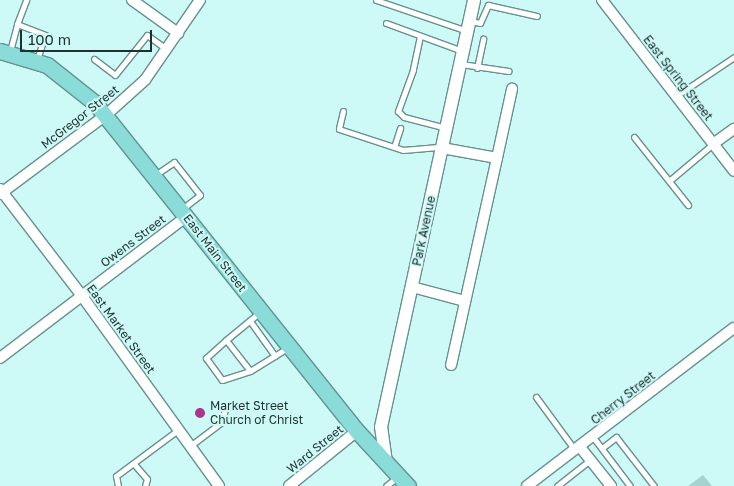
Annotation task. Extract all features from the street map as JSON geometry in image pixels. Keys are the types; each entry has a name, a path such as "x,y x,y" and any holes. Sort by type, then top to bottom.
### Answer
{"main road":[{"name":"East Main Street","path":"5,51 37,61 79,87 106,115 184,213 255,316 290,347 357,431 403,481"}],"street":[{"path":"132,0 178,33"},
{"name":"McGregor Street","path":"1,191 106,115 145,80 200,0"},
{"name":"Park Avenue","path":"386,462 381,427 474,0"},
{"name":"East Spring Street","path":"602,0 734,171"},
{"path":"451,365 512,88"},
{"path":"713,144 734,129"},
{"path":"442,148 497,158"},
{"name":"East Market Street","path":"1,191 82,296 219,486"},
{"name":"Owens Street","path":"0,358 82,296 184,213"},
{"path":"412,287 465,301"},
{"name":"Cherry Street","path":"532,484 734,328"},
{"name":"Ward Street","path":"289,486 357,431"},
{"path":"578,449 590,460 610,486"}],"lane":[{"path":"5,51 26,0"},
{"path":"376,0 468,26 480,23 488,5 537,16"},
{"path":"386,23 463,51"},
{"path":"17,24 45,35 37,61"},
{"path":"94,59 115,75 147,35 166,49"},
{"path":"420,36 413,70 398,111 404,117 446,128"},
{"path":"477,68 483,39"},
{"path":"676,96 734,57"},
{"path":"460,64 477,68 508,71"},
{"path":"343,111 339,129 394,147 411,150 442,148"},
{"path":"394,147 400,128"},
{"path":"634,136 688,205"},
{"path":"669,180 713,144"},
{"path":"154,176 174,162 200,195 184,213"},
{"path":"275,356 255,316 206,358 222,380 250,371 275,356 290,347"},
{"path":"226,340 250,371"},
{"path":"536,397 578,449"},
{"path":"190,446 223,420 225,407"},
{"path":"118,486 116,476 178,430"},
{"path":"593,437 630,486"},
{"path":"602,448 616,437 654,486"},
{"path":"557,486 590,460"},
{"path":"134,464 147,479 145,486"},
{"path":"386,486 403,481"}],"building":[{"path":"703,475 712,486 688,486"}],"place":[{"name":"Market Street Church of Christ","path":"200,413"}]}
